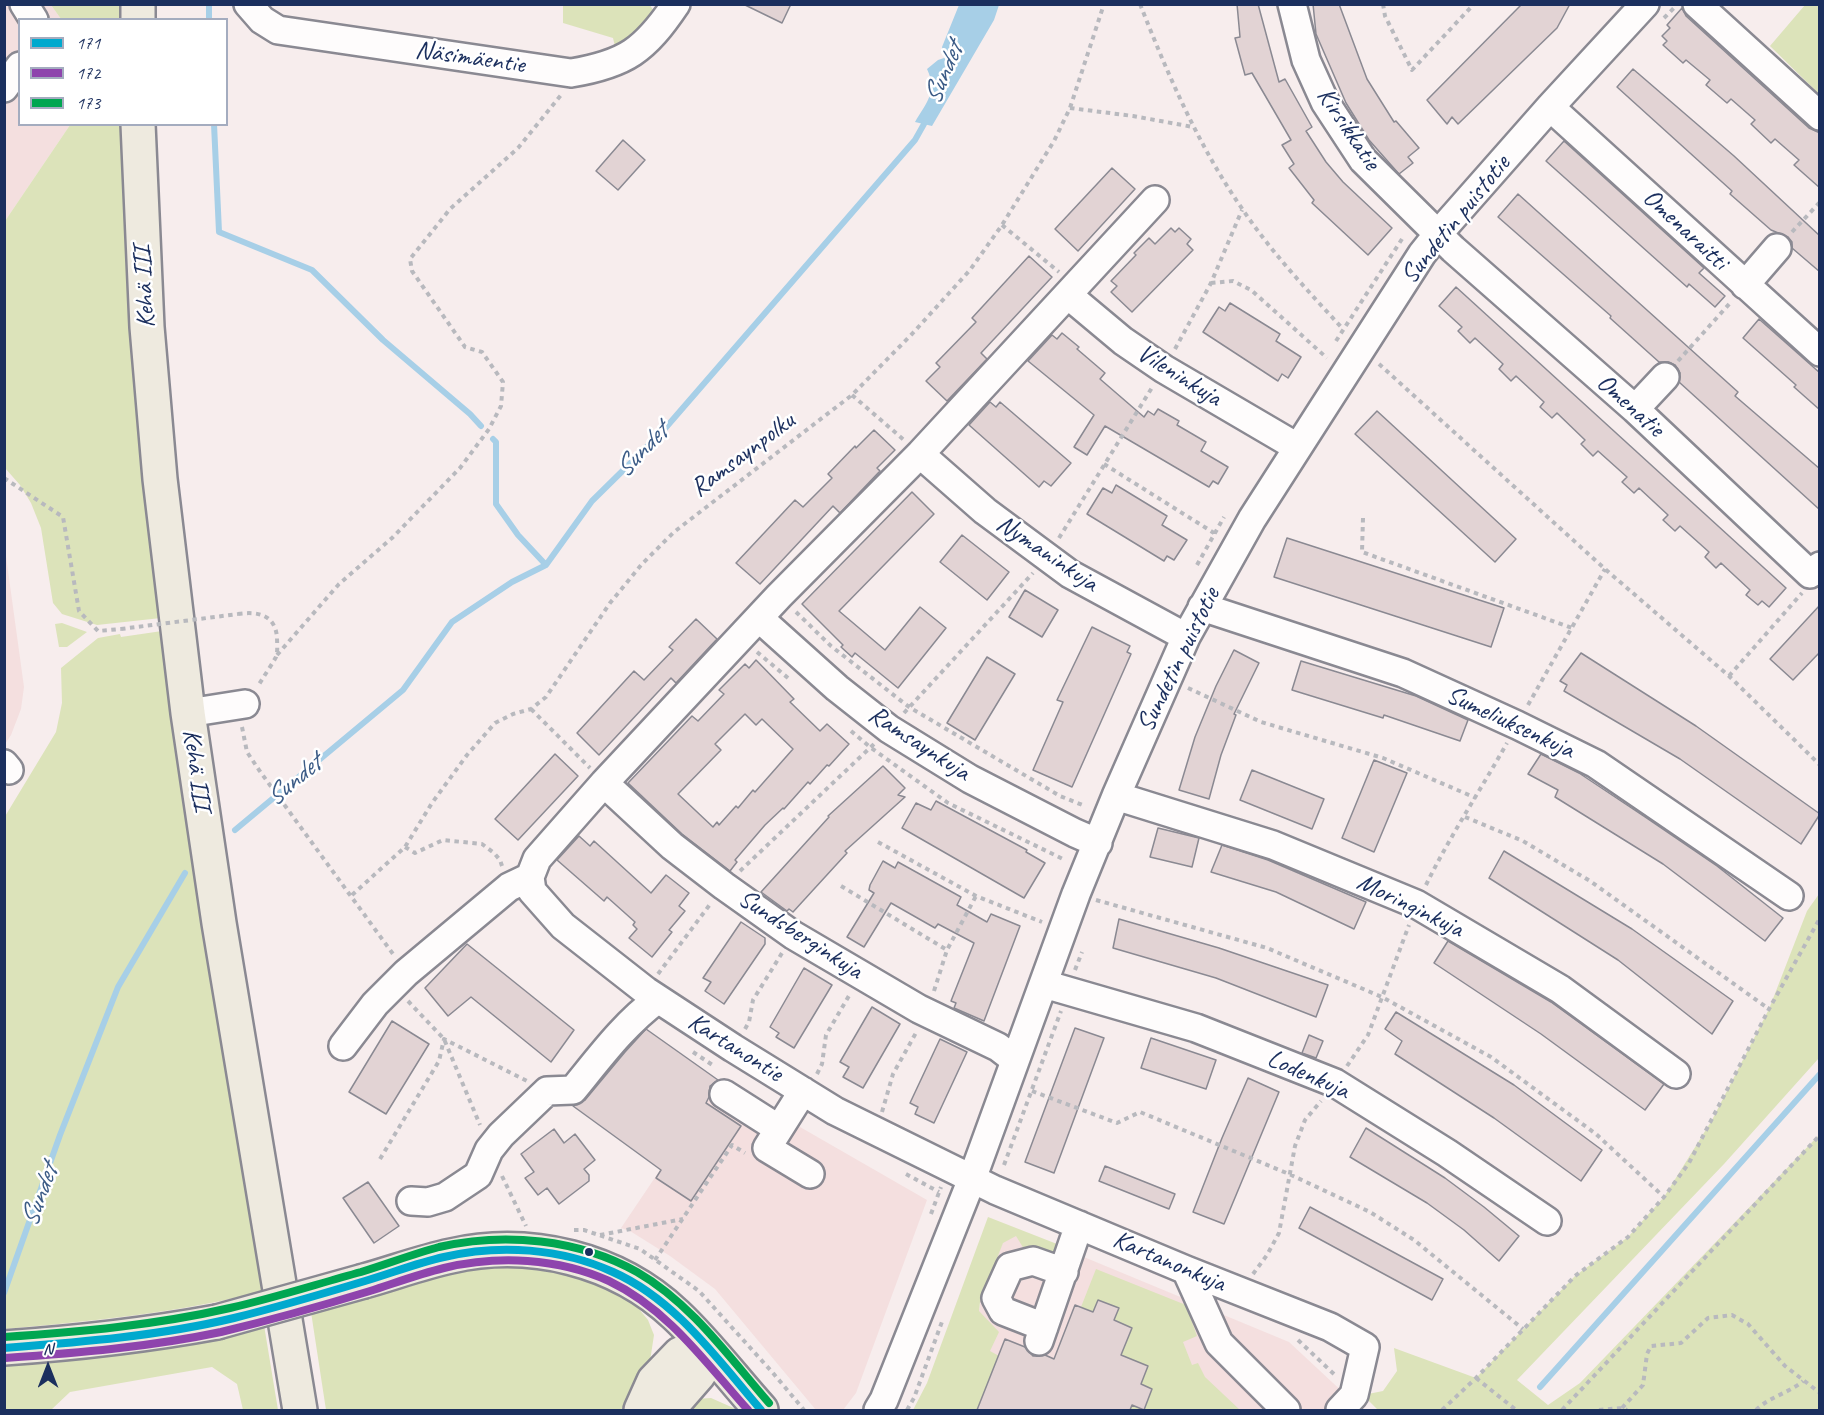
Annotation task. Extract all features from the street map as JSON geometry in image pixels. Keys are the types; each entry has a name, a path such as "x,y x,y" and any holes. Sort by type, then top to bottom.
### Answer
{"main road":[{"name":"Kehä III","path":"138,126 147,327 160,479 188,713 219,923 300,1410"},
{"path":"4,1348 67,1344 144,1335 217,1322 452,1255 524,1250 585,1260 634,1282 676,1314 761,1410"},
{"path":"641,1410 654,1381 680,1354 704,1346"},
{"path":"664,1410 671,1406 699,1374 704,1346"}],"street":[{"path":"24,4 33,18"},
{"name":"Näsimäentie","path":"248,4 262,20 278,30 572,73 599,68 619,61 644,44 676,4"},
{"name":"Kirsikkatie","path":"1292,4 1306,60 1325,102 1363,160 1438,234"},
{"path":"1697,4 1820,116"},
{"name":"Sundetin puistotie","path":"878,1410 983,1185 1015,1060 1056,987 1090,902 1098,843 1116,796 1186,637 1202,608 1252,519 1297,447 1361,346 1438,234 1550,107 1653,13"},
{"path":"4,88 18,69"},
{"name":"Omenaraitti","path":"1550,107 1820,352"},
{"path":"343,1046 375,1004 406,973 509,887 530,878 537,859 604,783 779,596 920,454 1155,200"},
{"name":"Omenatie","path":"1438,234 1815,570"},
{"path":"1745,285 1777,248"},
{"name":"Vileninkuja","path":"1072,291 1123,341 1164,369 1297,447"},
{"path":"1635,409 1665,377"},
{"name":"Nymaninkuja","path":"920,454 985,511 1070,574 1186,637"},
{"name":"Sumeliuksenkuja","path":"1202,608 1403,673 1517,725 1596,764 1789,896"},
{"name":"Ramsaynkuja","path":"759,618 837,688 890,729 970,779 1098,843"},
{"path":"188,713 245,704"},
{"name":"Sundsberginkuja","path":"604,783 672,846 793,935 919,1009 998,1047 1015,1060"},
{"name":"Moringinkuja","path":"1116,796 1274,845 1416,904 1560,989 1676,1074"},
{"name":"Kartanontie","path":"530,878 532,891 563,926 652,995 836,1111 983,1185"},
{"name":"Lodenkuja","path":"1056,987 1196,1028 1335,1083 1447,1153 1547,1221"},
{"path":"411,1201 428,1202 445,1197 478,1175 489,1150 501,1135 547,1091 573,1090 652,995"},
{"path":"805,1092 767,1148 810,1174"},
{"path":"724,1094 779,1130"},
{"name":"Kartanonkuja","path":"983,1185 1330,1327 1365,1347 1354,1395 1340,1410"},
{"path":"1064,1272 1033,1261 1011,1267 996,1298 1003,1311 1042,1334 1064,1272 1079,1225"},
{"path":"1186,1270 1219,1343 1286,1410"}],"path":[{"name":"Ramsaynpolku","path":"352,895 405,847 439,793 467,755 495,723 513,714 531,709 546,698 610,603 642,564 674,532 852,395 970,270 1002,225 1054,141 1070,108 1104,4"},
{"path":"1140,4 1194,127 1242,209 1287,267 1343,329"},
{"path":"1383,4 1384,16 1412,70 1474,4"},
{"path":"1653,13 1677,4"},
{"path":"406,973 247,752 241,718 245,704 277,655 339,584 392,538 460,468 489,429 501,406 504,382 482,352 465,347 412,271 410,259 450,209 518,148 563,91 572,73"},
{"path":"1070,108 1194,127"},
{"path":"1777,248 1820,202"},
{"path":"652,995 724,886 890,729 1048,557 1164,369 1211,282 1242,209"},
{"path":"1002,225 1072,291"},
{"path":"1211,282 1233,280 1251,290 1327,358"},
{"path":"1665,377 1745,285"},
{"path":"1373,374 1386,355"},
{"path":"1380,365 1605,569 1729,676 1818,762"},
{"path":"852,395 920,454"},
{"path":"1104,464 1214,533"},
{"path":"5,478 63,517 79,611 98,631 255,612 270,619 276,633 277,655"},
{"path":"1363,518 1362,552 1572,628"},
{"path":"1239,1291 1267,1255 1279,1233 1295,1146 1305,1120 1335,1083 1368,1035 1416,904 1441,855 1476,798 1605,569"},
{"path":"1729,676 1802,593 1815,570"},
{"path":"779,596 831,646 909,707 1060,796 1085,806"},
{"path":"1183,698 1193,678"},
{"path":"1188,688 1261,722 1383,758 1476,798"},
{"path":"531,709 604,783"},
{"path":"1465,817 1523,841 1590,881 1768,1009"},
{"path":"405,847 415,852 443,840 482,844 500,860 503,868"},
{"path":"879,842 976,896 1042,922"},
{"path":"841,886 947,950"},
{"path":"1090,902 1103,891"},
{"path":"1090,902 1267,948 1382,997 1491,1057 1596,1134 1664,1197"},
{"path":"1442,1410 1575,1276 1628,1237 1664,1197 1689,1163 1768,1009 1820,918"},
{"path":"733,1048 749,1022 753,1000 793,935"},
{"path":"983,1185 1032,1091 1056,987 1084,946"},
{"path":"805,1092 822,1064 826,1035 861,975"},
{"path":"430,1025 444,1039 547,1091"},
{"path":"444,1039 475,1109 489,1150 528,1229"},
{"path":"380,1159 439,1061 444,1039"},
{"path":"1032,1091 1117,1123 1140,1112 1289,1174 1370,1212 1414,1240 1523,1329"},
{"path":"1562,1410 1820,1135"},
{"path":"655,1260 732,1145 750,1156"},
{"path":"599,1235 683,1219"},
{"path":"907,1410 914,1398 947,1309"},
{"path":"1599,1410 1624,1409 1643,1385 1647,1354 1651,1346 1681,1343 1708,1318 1732,1315 1748,1324 1785,1366 1820,1393"},
{"path":"1476,1378 1516,1410"},
{"path":"1756,1410 1762,1404 1795,1387 1803,1380"}],"shaded area":[{"path":"5,5 51,5 60,18 18,18 18,126 69,126 5,221"},
{"path":"5,549 24,687 21,709 5,744"},
{"path":"720,1081 927,1200 856,1393 843,1410 816,1410 715,1289 670,1256 630,1231 621,1228"},
{"path":"1009,1226 1289,1342 1362,1410 940,1410"}],"green space":[{"path":"51,5 120,5 120,18 60,18"},
{"path":"563,5 650,5 656,15 616,51 613,38 563,23"},
{"path":"1805,5 1819,5 1819,94 1770,46"},
{"path":"69,126 121,126 132,354 161,618 97,625 62,614 53,603 41,528 31,503 20,485 5,468 5,221"},
{"path":"62,623 87,632 67,647 59,647 55,624"},
{"path":"162,631 264,1291 168,1311 5,1329 4,818 56,732 62,703 61,668 98,638"},
{"path":"1819,894 1819,1058 1724,1164 1517,1380 1548,1405 1580,1383 1819,1135 1819,1410 1378,1410 1363,1395 1383,1391 1397,1371 1394,1348 1476,1378 1575,1276 1628,1237 1664,1197 1712,1120 1769,1009 1807,911"},
{"path":"988,1217 1057,1244 1055,1253 1024,1249 1016,1236 1003,1243 980,1302 979,1311 999,1332 990,1351 999,1356 979,1410 913,1410 927,1383"},
{"path":"543,1264 626,1293 648,1320 654,1335 650,1361 621,1410 326,1410 311,1312 455,1268"},
{"path":"1096,1269 1186,1305 1197,1336 1183,1342 1192,1365 1198,1363 1205,1377 1240,1410 1130,1410 1132,1405 1144,1409 1152,1389 1141,1384 1121,1355 1132,1328 1114,1320 1118,1308 1099,1300 1093,1312 1081,1307"},
{"path":"263,1319 278,1410 243,1410 237,1384 212,1367 70,1392 51,1410 5,1410 4,1357"},
{"path":"711,1398 738,1410 679,1410 696,1399"}],"water":[{"path":"959,5 999,5 994,20 932,126 915,122 927,103 931,91 927,69 944,58 942,47"}],"building":[{"path":"743,4 791,4 782,23"},
{"path":"1237,4 1258,4 1279,82 1285,79 1312,127 1306,131 1326,162 1343,182 1392,228 1368,255 1312,203 1314,200 1289,168 1294,164 1282,145 1291,140 1252,73 1245,75 1235,38 1240,37"},
{"path":"1313,4 1339,4 1367,79 1394,122 1396,121 1419,148 1408,157 1413,163 1399,174 1369,140 1346,103 1316,34"},
{"path":"1522,4 1570,4 1557,28 1458,124 1452,117 1447,124 1427,100"},
{"path":"1682,8 1686,16 1809,128 1820,133 1820,188 1794,165 1799,160 1775,139 1771,143 1751,124 1755,120 1731,99 1727,103 1706,85 1710,80 1686,60 1683,63 1663,45 1667,41 1662,36 1670,28 1667,25"},
{"path":"1633,69 1734,156 1820,236 1820,272 1792,248 1792,242 1788,237 1771,230 1730,194 1732,191 1617,87"},
{"path":"623,140 645,160 618,190 596,171"},
{"path":"1564,141 1704,268 1699,273 1725,296 1715,307 1689,284 1687,287 1546,161"},
{"path":"1112,168 1135,189 1078,251 1055,229"},
{"path":"1518,194 1738,392 1735,396 1820,469 1820,510 1679,382 1680,373 1675,365 1659,362 1610,318 1611,316 1498,217"},
{"path":"1171,228 1175,232 1179,228 1191,239 1187,244 1193,250 1132,312 1111,292 1117,286 1111,281 1149,238 1155,244"},
{"path":"1029,256 1052,277 981,353 987,359 947,401 926,381 940,367 936,363 976,322 972,318"},
{"path":"1456,287 1786,588 1769,607 1762,601 1758,605 1746,595 1750,590 1721,563 1716,568 1705,557 1709,552 1680,526 1675,531 1663,520 1668,515 1639,488 1634,493 1622,482 1627,477 1598,451 1593,456 1581,444 1585,440 1557,413 1552,418 1540,407 1544,402 1516,376 1511,381 1499,369 1503,364 1475,338 1470,343 1458,331 1462,327 1439,306"},
{"path":"1230,303 1280,334 1276,341 1301,357 1288,378 1282,374 1278,381 1203,332 1219,307 1225,311"},
{"path":"1759,319 1820,373 1820,410 1794,387 1796,385 1743,338"},
{"path":"1062,333 1105,373 1100,379 1144,417 1148,411 1154,415 1158,409 1179,421 1177,425 1206,442 1201,451 1228,467 1218,484 1213,481 1209,487 1105,426 1087,455 1074,447 1094,415 1028,361 1052,335 1057,339"},
{"path":"990,402 996,407 1000,402 1071,463 1051,486 1044,481 1039,487 969,425"},
{"path":"1377,411 1516,539 1495,562 1355,434"},
{"path":"874,430 895,450 877,468 880,471 840,513 833,506 760,584 736,563 795,500 803,507 832,478 828,474"},
{"path":"1116,485 1167,516 1162,525 1187,540 1174,560 1167,556 1164,561 1087,514 1103,488 1112,493"},
{"path":"912,492 934,514 839,611 885,650 920,607 946,628 898,688 855,653 852,657 802,604"},
{"path":"962,535 1009,572 987,600 940,562"},
{"path":"1287,538 1504,608 1491,647 1274,577"},
{"path":"1025,590 1058,610 1042,637 1009,617"},
{"path":"1820,605 1820,652 1793,680 1770,659"},
{"path":"696,619 717,639 676,683 671,678 599,755 577,733 634,671 644,680 673,650 669,647"},
{"path":"1092,627 1130,646 1127,652 1131,654 1072,787 1033,770 1063,702 1057,700"},
{"path":"1234,650 1259,663 1234,714 1236,715 1221,755 1209,799 1179,790 1195,737"},
{"path":"1581,653 1696,726 1820,814 1801,844 1680,759 1564,691 1567,685 1560,681"},
{"path":"987,657 1015,674 975,740 947,723"},
{"path":"756,660 794,699 790,702 820,731 827,724 849,744 829,766 827,765 810,784 808,782 784,809 765,825 735,860 737,862 730,871 682,834 628,783 692,716 698,721 724,694 719,690 745,664 749,668","holes":["745,714 756,725 762,719 793,749 755,792 753,790 738,808 736,806 719,825 717,822 713,827 678,794 721,750 715,744"]},
{"path":"1301,661 1416,696 1468,720 1460,741 1384,715 1383,718 1292,690"},
{"path":"555,754 578,776 518,840 495,819"},
{"path":"1541,754 1579,773 1645,817 1717,866 1783,918 1765,941 1663,864 1555,797 1558,790 1528,774"},
{"path":"1374,760 1407,773 1374,852 1342,838"},
{"path":"883,766 905,788 898,795 905,797 845,851 847,853 793,912 789,909 787,911 761,892 828,816"},
{"path":"1252,770 1324,799 1312,829 1240,800"},
{"path":"936,801 1027,850 1026,852 1045,863 1024,898 902,828 916,803 931,810"},
{"path":"1158,828 1199,838 1192,867 1150,857"},
{"path":"579,836 590,846 594,841 651,893 666,875 689,893 679,906 685,911 669,930 672,932 652,957 629,938 637,929 633,925 635,922 607,897 604,901 557,860"},
{"path":"1222,845 1268,860 1366,902 1354,929 1276,892 1211,872"},
{"path":"1504,851 1632,929 1733,1001 1712,1034 1618,960 1489,878"},
{"path":"883,861 895,868 898,862 961,897 957,905 987,922 991,914 1020,926 984,1021 954,1008 956,1003 951,1001 974,943 938,924 935,928 891,903 864,947 847,937 874,893 869,890 870,885"},
{"path":"1119,919 1219,948 1328,985 1316,1017 1216,978 1113,948"},
{"path":"741,922 765,938 765,944 724,1004 705,991 711,982 703,978"},
{"path":"1448,941 1551,1002 1664,1084 1645,1110 1541,1034 1434,963"},
{"path":"467,944 574,1030 551,1062 471,997 448,1016 425,988"},
{"path":"804,968 832,985 794,1048 776,1037 779,1033 770,1027"},
{"path":"872,1007 900,1024 863,1088 843,1077 849,1067 840,1062"},
{"path":"1396,1012 1514,1085 1602,1150 1581,1181 1494,1118 1395,1054 1402,1041 1385,1029"},
{"path":"392,1021 429,1044 386,1114 349,1092"},
{"path":"1075,1028 1104,1038 1054,1173 1025,1162"},
{"path":"646,1029 718,1080 710,1086 706,1103 741,1126 691,1201 656,1178 661,1170 573,1106 585,1100"},
{"path":"1309,1035 1323,1041 1316,1058 1302,1053"},
{"path":"1151,1038 1216,1060 1206,1089 1141,1068"},
{"path":"940,1039 967,1052 934,1123 915,1114 918,1107 910,1103"},
{"path":"1248,1078 1279,1092 1224,1224 1193,1212"},
{"path":"1366,1128 1445,1178 1519,1236 1499,1261 1464,1230 1427,1203 1350,1157"},
{"path":"554,1129 564,1143 575,1134 595,1160 584,1169 589,1175 589,1181 559,1204 547,1188 538,1195 525,1178 534,1172 521,1154"},
{"path":"1105,1166 1175,1194 1169,1209 1099,1181"},
{"path":"368,1182 399,1226 374,1243 343,1198"},
{"path":"1310,1207 1443,1279 1432,1300 1299,1228"},
{"path":"1098,1300 1119,1308 1114,1320 1132,1328 1121,1355 1148,1366 1141,1384 1152,1389 1144,1410 1132,1405 1130,1410 977,1410 1005,1339 1025,1347 1033,1356 1045,1355 1054,1359 1075,1305 1093,1312"}],"waterway":[{"path":"209,4 209,18"},
{"name":"Sundet","path":"235,830 403,690 452,622 512,582 546,565 592,501 662,432 915,140 924,124"},
{"path":"214,126 219,232 312,270 383,340 481,426"},
{"path":"493,439 496,442 496,504 518,535 546,565"},
{"name":"Sundet","path":"4,1293 60,1135 118,987 185,873"},
{"path":"1540,1387 1820,1074"}],"transit line":[{"name":"173","path":"4,1337 118,1327 202,1314 263,1300 439,1247 464,1242 489,1240 541,1242 590,1252 637,1272 657,1285 692,1315 769,1403"},
{"name":"171","path":"4,1348 120,1338 206,1324 283,1305 444,1257 486,1250 530,1251 551,1253 593,1264 636,1284 657,1298 694,1332 761,1410"},
{"name":"172","path":"5,1358 113,1349 221,1332 352,1297 444,1268 485,1261 528,1261 549,1263 589,1273 609,1281 650,1306 685,1338 748,1410"}]}
